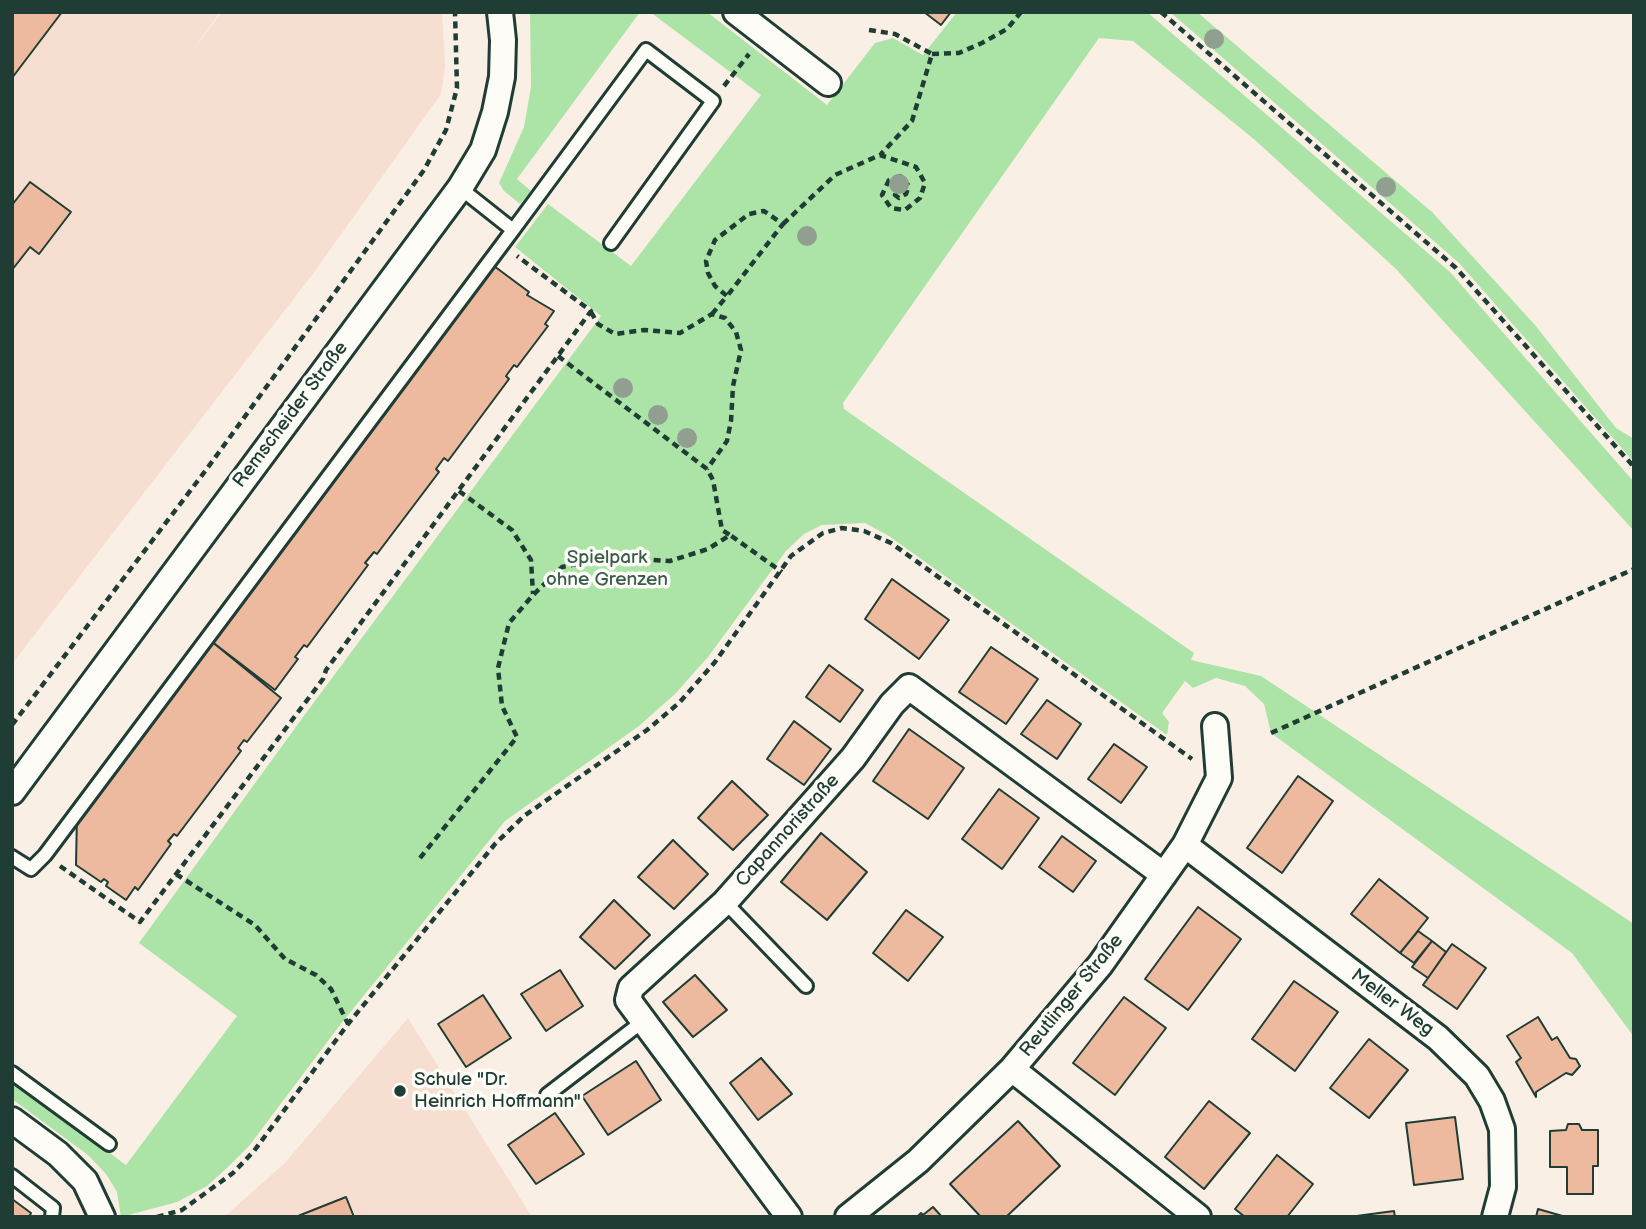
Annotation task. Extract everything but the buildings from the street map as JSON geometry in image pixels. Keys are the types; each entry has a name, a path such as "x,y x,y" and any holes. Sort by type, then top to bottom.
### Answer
{"street":[{"name":"Remscheider Straße","path":"12,792 460,188 482,150 495,113 502,77 503,40 499,12"},
{"path":"736,12 828,83"},
{"name":"Capannoristraße","path":"789,1217 642,1023 628,1000 631,988 725,902 853,758 892,704 909,687 1164,875"},
{"path":"1215,726 1219,778"},
{"name":"Reutlinger Straße","path":"848,1217 918,1161 1012,1069 1100,965 1185,845 1219,778"},
{"name":"Meller Weg","path":"1185,845 1438,1038 1477,1076 1492,1101 1502,1129 1503,1187 1495,1217"},
{"path":"1012,1069 1198,1217"},
{"path":"12,1120 58,1154 85,1181 102,1217"}],"lane":[{"path":"12,857 31,869 45,855 646,50 713,101 611,243"},
{"path":"460,188 513,230"},
{"path":"725,902 806,986"},
{"path":"547,1095 642,1023"},
{"path":"12,1073 109,1144"},
{"path":"12,1176 53,1208 52,1217"}],"path":[{"path":"12,724 206,470 424,170 446,130 457,88 455,12"},
{"path":"869,30 895,34 932,54 959,53 1007,29 1021,12"},
{"path":"1161,12 1456,268 1634,467"},
{"path":"713,101 764,34"},
{"path":"502,245 591,311 598,324 615,334 644,330 680,333 712,314 783,224 835,174 880,155 912,121 932,54"},
{"path":"880,155 916,166 925,183 920,198 905,210 891,208 882,195 889,180 900,176 909,186 906,194 899,198 895,195 896,189"},
{"path":"727,296 715,286 708,273 706,261 715,240 749,214 764,211 783,224"},
{"path":"45,855 140,922 591,311"},
{"path":"707,469 727,441 741,350 736,332 725,318 712,314"},
{"path":"558,356 707,469 713,480 722,530 782,572"},
{"path":"459,491 512,530 531,559 533,595"},
{"path":"157,1217 182,1210 233,1173 254,1151 348,1024 495,844 524,816 647,730 680,702 715,662 791,556 807,541 823,533 842,528 864,531 891,543 1219,778"},
{"path":"420,858 517,737 502,706 498,668 509,623 533,595 562,567 609,557 670,561 709,549 730,535"},
{"path":"1271,733 1634,569"},
{"path":"176,874 255,925 285,960 316,975 331,989 348,1024"}],"shaded area":[{"path":"12,12 220,12 190,54 222,12 442,12 445,67 441,94 312,275 12,664"},
{"name":"Schule \"Dr. Heinrich Hoffmann\"","path":"408,1018 532,1217 224,1217 285,1163"}],"green space":[{"path":"530,12 640,12 517,179 531,191 520,204 504,191 499,183 524,127 531,87"},
{"name":"Spielpark ohne Grenzen","path":"650,12 707,12 827,105 875,43 893,38 923,55 957,12 1147,12 1450,272 1634,482 1634,531 1396,269 1255,140 1133,41 1099,38 843,403 844,409 1194,653 1191,660 1261,676 1634,924 1634,1037 1572,953 1271,733 1264,704 1245,686 1216,678 1193,688 1185,681 1162,713 1169,722 1167,735 889,536 865,523 822,525 804,534 786,551 708,657 675,694 639,726 505,821 340,1025 249,1146 227,1168 207,1186 177,1202 121,1217 117,1192 106,1174 88,1155 12,1099 12,1081 126,1165 237,1016 139,943 601,316 515,247 548,204 631,266 761,95"},
{"path":"1170,12 1197,12 1432,212 1535,325 1616,428 1634,439 1634,462 1459,263"}],"place":[{"name":"Schule \"Dr. Heinrich Hoffmann\"","path":"400,1091"}]}
